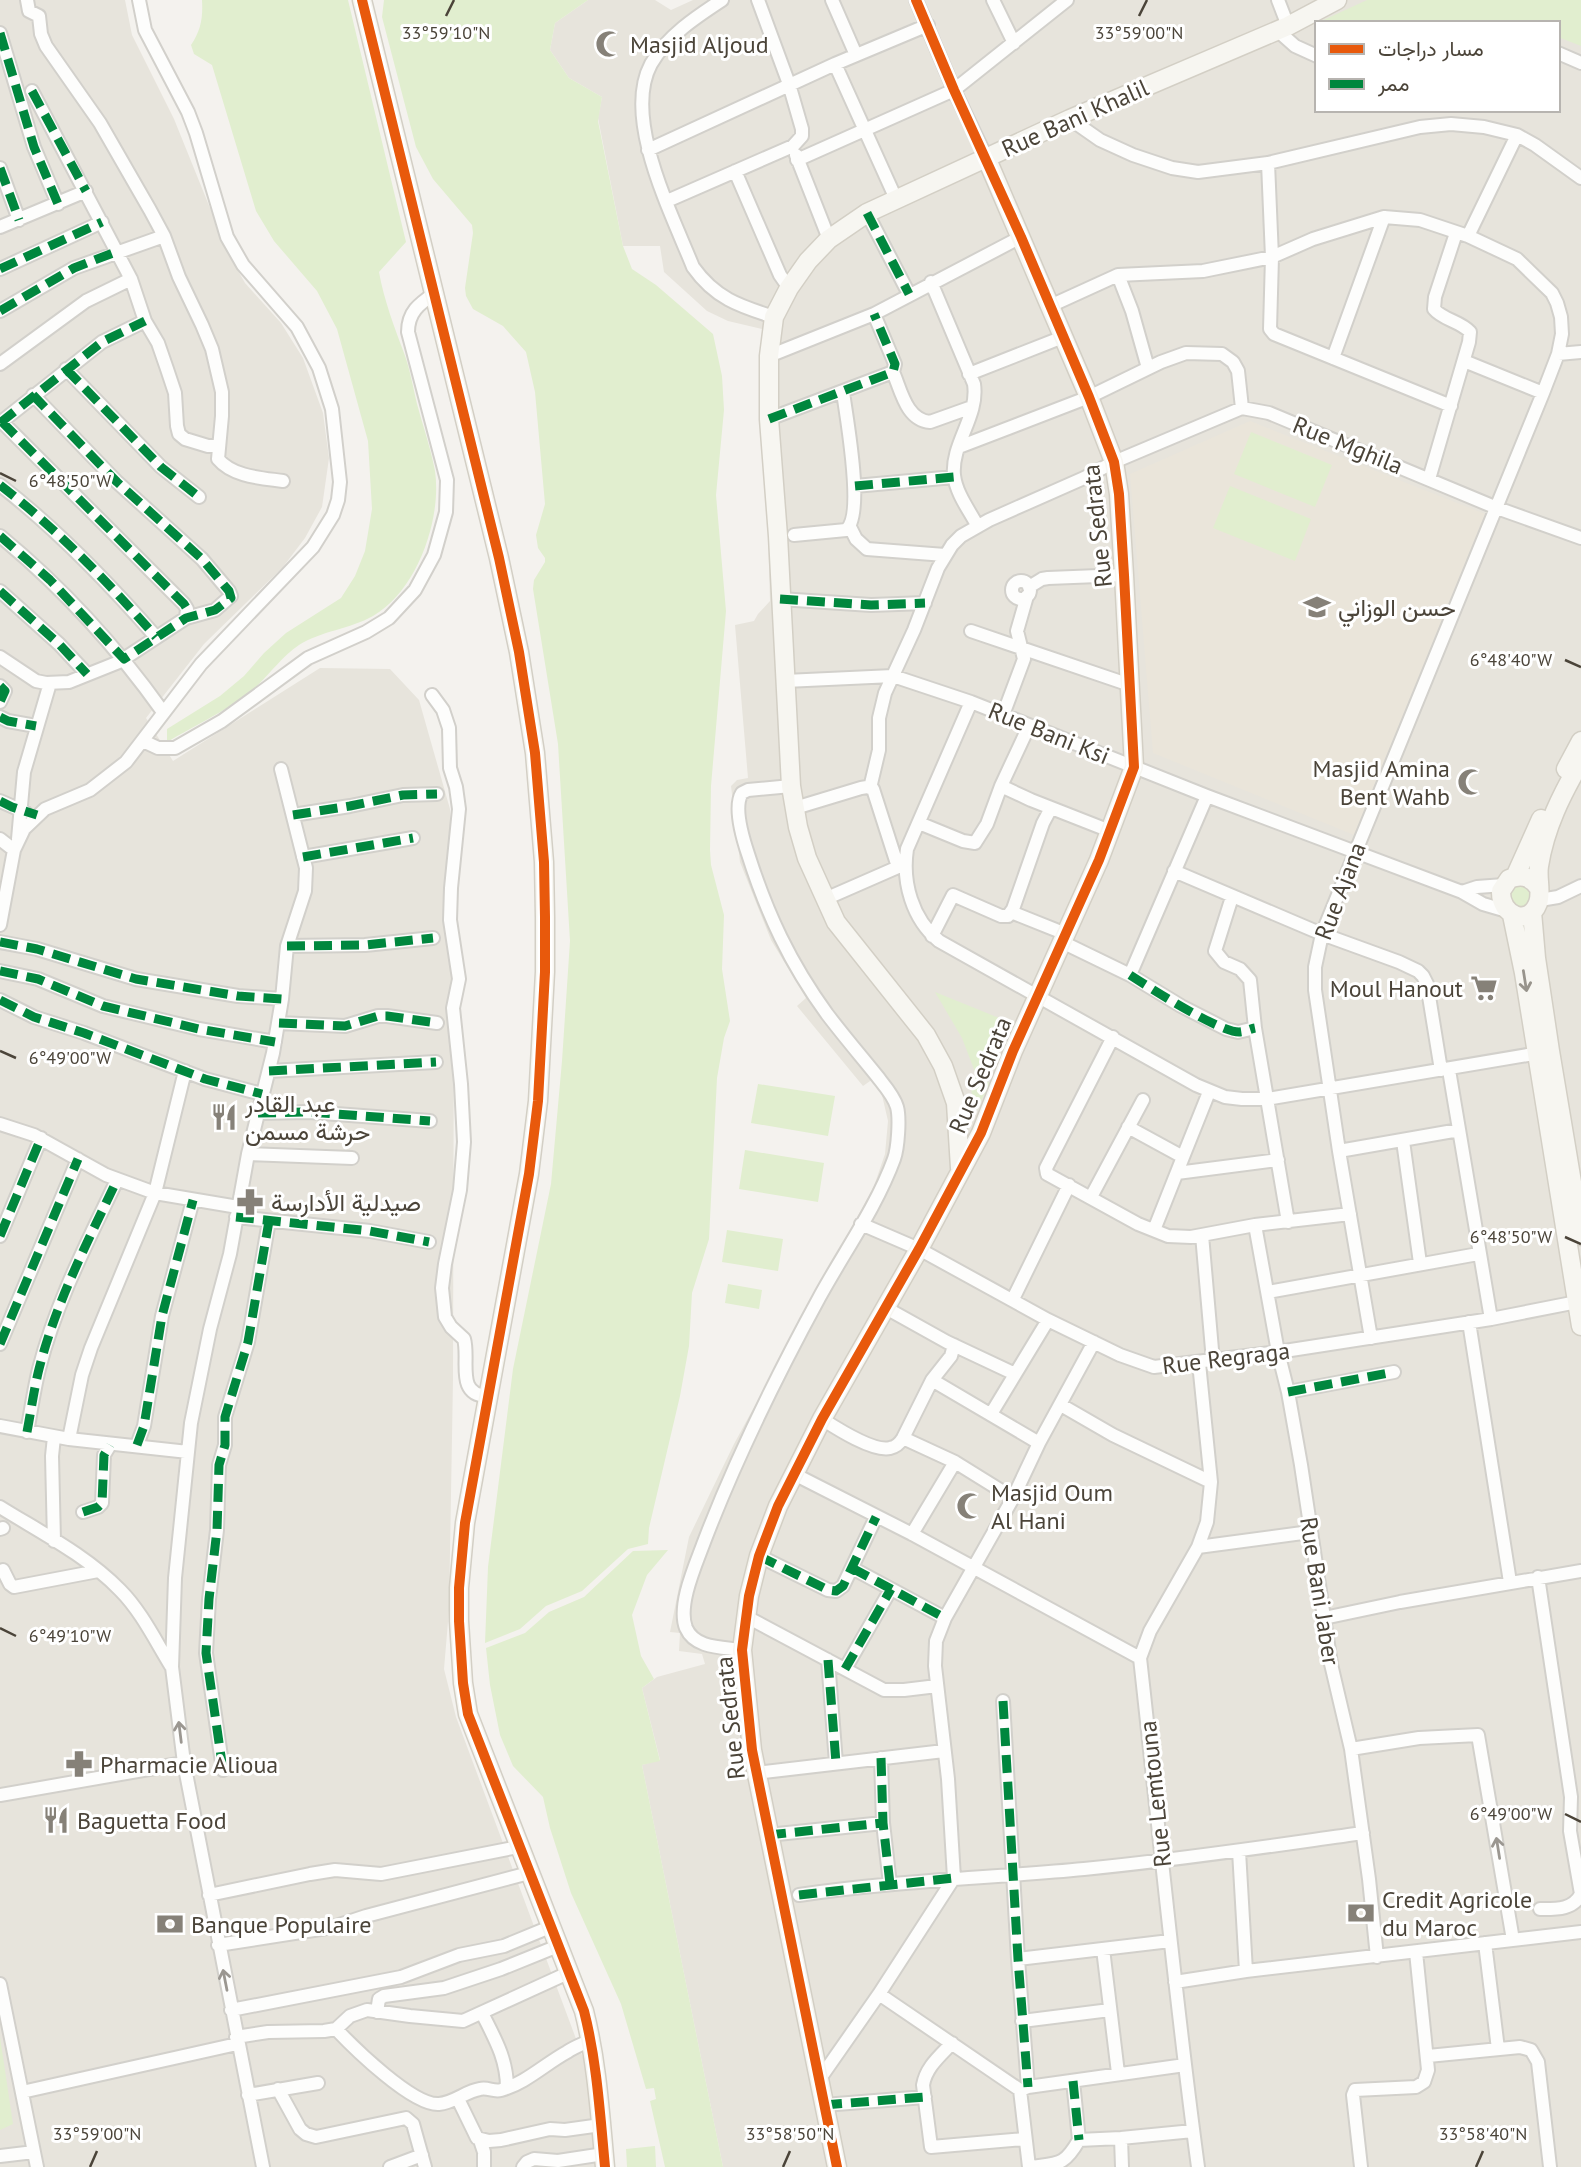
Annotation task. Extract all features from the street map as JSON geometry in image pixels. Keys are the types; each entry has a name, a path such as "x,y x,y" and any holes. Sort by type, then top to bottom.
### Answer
{"street":[{"path":"27,0 29,11 39,16 41,34 46,46 100,123 164,236 179,277 202,325 218,373 222,403 218,459 225,466 246,476 283,481"},
{"path":"16,844 37,815 90,790 126,762 201,664 313,547 333,515 338,500 340,482 332,409 319,368 297,327 243,265 227,237 188,112 145,30 139,0"},
{"path":"362,0 499,558 519,652 535,753 544,862 545,972 538,1101 529,1174 466,1512 459,1588 460,1652 468,1714 584,2011 591,2040 605,2161 534,2159 523,2167"},
{"path":"722,0 673,36 650,66 642,91 648,150 693,267 704,282 739,306 774,317 769,356 769,419 791,786 795,808 807,858 836,922 926,1035 943,1066 956,1103 960,1172"},
{"path":"667,201 793,146 802,136 789,84 758,0"},
{"path":"832,0 856,55"},
{"name":"Rue Sedrata","path":"837,2167 768,1835 747,1716 742,1650 749,1596 759,1556 778,1506 794,1474 981,1133 1037,996 1110,831 1134,768 1125,575 1114,462 1021,237 916,0"},
{"path":"993,0 1014,43"},
{"path":"797,160 954,90 1067,0"},
{"path":"1278,0 1282,28 1295,46 1315,55"},
{"name":"Rue Bani Khalil","path":"774,317 789,288 808,261 830,239 867,213 1070,119 1282,28 1338,0"},
{"path":"648,150 789,84 928,25"},
{"path":"0,33 34,147 58,204"},
{"path":"1560,54 1581,63"},
{"path":"835,64 896,199"},
{"path":"32,91 131,279 145,321 158,343 167,369 174,393 179,434 185,439 218,446"},
{"path":"1070,119 1100,140 1133,155 1172,168 1198,172 1268,163 1420,127 1451,124 1484,127 1517,135 1581,178"},
{"path":"1429,479 1464,363 1470,332 1463,325 1438,314 1434,309 1435,297 1462,235 1517,135"},
{"path":"793,146 830,239"},
{"path":"1268,163 1272,257 1270,329 1274,334 1451,406"},
{"path":"0,168 19,220"},
{"path":"735,171 780,275 789,288"},
{"path":"0,227 86,191"},
{"path":"867,213 909,294"},
{"path":"1050,306 1118,275 1203,271 1272,257 1313,239 1384,217"},
{"path":"1333,358 1384,217"},
{"name":"Rue Ajana","path":"1371,1338 1339,1151 1315,990 1315,967 1322,934 1543,393 1558,354 1562,334 1558,303 1552,293 1517,259 1420,220 1384,217"},
{"path":"0,269 102,222"},
{"path":"0,311 74,268 164,236"},
{"path":"769,356 874,314 1021,237"},
{"path":"1118,275 1132,311 1148,368"},
{"path":"0,363 86,301 131,279"},
{"path":"932,282 975,391 955,460 954,477 960,495 977,526"},
{"path":"143,741 158,748 175,748 222,721 308,658 378,625 415,590 439,541 447,496 447,480 408,332 414,309 435,293"},
{"path":"874,314 895,364 892,372 909,410 917,419 930,422 972,407"},
{"path":"145,321 102,342 1,422 184,604 187,609 186,618"},
{"path":"969,374 1063,337"},
{"path":"1558,354 1581,352"},
{"path":"870,788 879,750 881,704 938,568 961,536 1114,462 1242,408 1238,371 1233,362 1222,354 1186,353 1089,397 959,447"},
{"path":"1464,363 1543,393"},
{"path":"66,369 161,467 199,497"},
{"path":"769,419 892,372"},
{"path":"843,391 855,486 850,527 856,539 867,549 946,555"},
{"path":"0,657 29,677 50,683 69,682 124,659 186,618 215,610 231,598 231,593 202,559 124,489 33,395"},
{"name":"Rue Mghila","path":"1242,408 1269,413 1497,508 1581,538"},
{"path":"855,486 954,477"},
{"path":"0,485 80,555 156,637"},
{"path":"794,534 846,530 850,527"},
{"path":"0,536 50,580 124,659 163,712"},
{"path":"1003,715 1023,664 1017,631 1028,592 1042,579 1125,575"},
{"path":"0,592 59,644 88,674"},
{"path":"780,599 858,605 925,603"},
{"path":"971,631 1130,685"},
{"name":"Rue Bani Ksi","path":"785,681 893,676 971,702 1134,768 1462,892 1483,904 1509,913"},
{"path":"0,925 16,844 24,772 50,683"},
{"path":"0,685 5,690 0,702"},
{"path":"432,695 443,710 449,728 450,768 459,809 450,920 459,979 453,1008 464,1142 460,1190 443,1276 444,1311 448,1322 466,1344 466,1383 473,1392 487,1396"},
{"path":"825,899 901,866 971,702"},
{"path":"0,717 36,726"},
{"path":"919,823 975,843 987,824 1001,786 1029,726"},
{"path":"1581,741 1500,899 1509,913 1544,1052 1581,1236"},
{"path":"1581,761 1553,814 1544,838 1538,869 1536,958 1544,1052 1581,1326"},
{"path":"263,2167 184,1763 172,1667 175,1578 188,1452 200,1375 230,1254 248,1154 279,1023 288,946 305,891 306,868 281,769"},
{"path":"742,1650 695,1640 687,1630 683,1617 688,1591 721,1496 746,1440 818,1299 884,1184 896,1155 897,1106 797,971 772,921 744,843 737,805 742,793 748,790 791,786"},
{"path":"1001,786 1110,831"},
{"path":"795,808 861,788 873,789 910,898 920,921 932,936 1209,1092 1242,1099 1267,1098 1544,1052"},
{"path":"293,815 403,795 438,794"},
{"path":"1130,975 1207,796"},
{"path":"0,801 37,815"},
{"path":"932,936 953,895 1001,916 1008,916 1051,808"},
{"path":"303,857 413,838"},
{"path":"0,839 16,844"},
{"path":"1174,871 1322,934 1399,962 1423,976 1459,1130 1491,1319"},
{"path":"1462,892 1528,878 1537,900"},
{"path":"1509,913 1526,915 1537,900 1558,897 1581,886"},
{"path":"1232,897 1215,951 1224,962 1240,969 1250,980 1255,1028 1289,1222"},
{"path":"1011,912 1064,938 1226,1029 1238,1032 1255,1028"},
{"path":"288,946 378,944 433,938"},
{"path":"0,942 30,947 136,979 238,996 282,999"},
{"path":"0,971 38,979 103,1006 198,1029 275,1042"},
{"path":"0,1000 34,1017 205,1079 262,1094"},
{"path":"279,1023 345,1026 377,1016 438,1023"},
{"path":"1114,1037 1045,1171 1047,1174 1138,1224 1168,1236 1191,1237 1350,1214"},
{"path":"268,1071 436,1062"},
{"path":"69,1440 82,1375 91,1348 155,1193 185,1071"},
{"path":"1154,1230 1209,1092"},
{"path":"1091,1197 1143,1100"},
{"path":"258,1113 309,1112 430,1121"},
{"path":"0,1124 41,1139 117,1180 155,1193 193,1200 268,1221 370,1231 429,1242"},
{"path":"1128,1127 1183,1157"},
{"path":"1339,1151 1459,1130"},
{"path":"0,1237 41,1139"},
{"path":"1403,1141 1420,1264"},
{"path":"248,1154 352,1158"},
{"path":"0,1344 78,1159"},
{"path":"1177,1173 1278,1160"},
{"path":"27,1432 39,1368 57,1312 117,1180"},
{"path":"1013,1299 1069,1185"},
{"path":"137,1445 144,1426 162,1316 193,1200"},
{"path":"223,1770 206,1653 217,1530 219,1465 225,1445 225,1417 247,1342 268,1221"},
{"name":"Rue Regraga","path":"861,1224 919,1249 1048,1320 1132,1360 1154,1367 1213,1362 1371,1338 1577,1302"},
{"name":"Rue Bani Jaber","path":"1255,1226 1288,1392 1331,1664 1351,1749 1377,1957"},
{"path":"1202,1235 1213,1362"},
{"path":"1268,1293 1478,1254"},
{"path":"886,1308 1015,1374"},
{"path":"991,1414 1048,1320"},
{"path":"1469,1322 1510,1583"},
{"path":"819,2080 954,1878 934,1651 936,1641 945,1618 1013,1498 1039,1443 1094,1342"},
{"path":"822,1419 855,1438 881,1448 888,1449 898,1445 932,1380 951,1356 954,1345"},
{"name":"Rue Lemtouna","path":"1198,2167 1170,1941 1140,1658 1150,1631 1198,1547 1207,1522 1211,1482 1199,1363"},
{"path":"1288,1392 1394,1372"},
{"path":"932,1380 1039,1443"},
{"path":"1061,1405 1113,1435 1211,1482"},
{"path":"0,1426 69,1440 188,1452"},
{"path":"54,1437 54,1541"},
{"path":"904,1438 955,1462 1013,1498"},
{"path":"83,1512 102,1503 104,1455 110,1445"},
{"path":"912,1534 955,1462"},
{"path":"794,1474 912,1534 1140,1658"},
{"path":"0,1507 98,1571 119,1589 132,1604 172,1667"},
{"path":"759,1556 832,1592 843,1586 876,1517"},
{"path":"1198,1547 1310,1532"},
{"path":"852,1568 945,1618"},
{"path":"3,1570 14,1587 98,1571"},
{"path":"1324,1618 1581,1571"},
{"path":"1538,1577 1571,1797 1570,1831 1581,1894 1571,1906 1541,1909"},
{"path":"845,1669 891,1590"},
{"path":"747,1617 884,1690 937,1686"},
{"path":"828,1660 836,1763"},
{"path":"1003,1701 1022,2021 1025,2139 1030,2167 1060,2163 1071,2154 1079,2140 1073,2081"},
{"path":"1351,1749 1419,1738 1478,1735 1513,1940"},
{"path":"756,1773 944,1751"},
{"path":"881,1758 883,1823 890,1884"},
{"path":"0,1795 184,1763"},
{"path":"768,1835 883,1823"},
{"path":"799,1895 890,1884 1163,1860 1363,1833"},
{"path":"209,1895 335,1870 381,1874 518,1847"},
{"path":"1239,1851 1246,1971"},
{"path":"218,1945 332,1927 528,1872"},
{"path":"231,2010 401,1977 459,1955 504,1946 550,1927"},
{"path":"1175,1982 1246,1971 1581,1932"},
{"path":"1018,1959 1170,1941"},
{"path":"1485,1943 1498,2049"},
{"path":"377,2012 379,1999 384,1996 444,1988 558,1946"},
{"path":"1103,1950 1118,2073"},
{"path":"1360,2167 1353,2095 1355,2090 1420,2085 1427,2077 1428,2056 1416,1952"},
{"path":"22,2092 268,2032 336,2029 350,2016 367,2010 463,2021 568,1973"},
{"path":"0,1984 37,2167"},
{"path":"879,1994 1024,2089 1185,2065"},
{"path":"1022,2021 1110,2010"},
{"path":"482,2013 502,2054 507,2071 507,2088"},
{"path":"336,2029 373,2064 425,2102 440,2104 458,2099 479,2088 498,2091 507,2088 591,2040"},
{"path":"952,2043 927,2071 923,2085 931,2147 1025,2139"},
{"path":"1428,2056 1527,2048 1536,2057 1550,2167"},
{"path":"248,2095 318,2082"},
{"path":"278,2089 300,2129 316,2137 405,2118 413,2124 424,2161 390,2167"},
{"path":"824,2105 925,2097"},
{"path":"458,2099 480,2140 484,2151 484,2167"},
{"path":"480,2140 501,2140 550,2129 565,2130 601,2125"},
{"path":"1079,2140 1193,2131"},
{"path":"1121,2138 1122,2167"},
{"path":"0,2156 34,2152"}],"shaded area":[{"path":"0,0 125,0 132,35 174,119 229,255 245,283 281,323 303,358 323,413 329,458 322,507 305,538 283,567 204,644 146,718 173,761 320,668 390,669 419,700 450,809 454,956 453,1379 449,1610 444,1669 456,1717 588,2071 596,2167 0,2167"},
{"path":"588,0 655,0 671,10 693,0 1581,0 1581,2167 723,2167 642,1765 660,1760 642,1688 657,1677 705,1664 702,1654 679,1651 680,1633 670,1632 689,1537 734,1444 874,1186 885,1154 888,1121 882,1095 873,1079 863,1086 797,1006 806,998 771,940 740,862 731,786 737,780 748,778 735,625 754,621 770,601 762,329 728,321 707,311 664,272 660,246 623,246 598,118 602,97 569,78 550,50 555,23"},
{"path":"1250,421 1485,514 1354,835 1153,753 1130,474"}],"green space":[{"path":"202,0 348,0 406,242 379,272 386,303 410,372 435,471 436,490 430,531 423,552 414,572 389,605 364,620 299,645 247,694 167,742 167,729 220,696 244,676 286,633 341,598 355,576 365,551 372,509 368,441 337,329 317,291 274,241 256,211 212,65 194,54 191,45 201,24"},
{"path":"384,0 588,0 555,23 550,50 569,78 602,97 598,121 623,246 632,269 656,285 713,334 722,376 724,410 716,495 726,611 711,786 710,850 711,865 724,915 722,969 730,1021 717,1078 709,1239 692,1293 689,1346 680,1396 649,1528 648,1544 628,1549 582,1591 546,1606 520,1629 485,1643 488,1567 513,1369 551,1184 570,941 558,744 533,589 534,580 545,562 538,548 536,535 545,504 535,392 526,352 503,326 473,309 466,296 472,225 433,179 416,147 382,17"},
{"path":"1367,0 1581,0 1581,46 1560,38 1560,21 1321,21"},
{"path":"1251,432 1332,465 1315,507 1234,474"},
{"path":"1230,486 1311,519 1295,561 1213,528"},
{"path":"1521,884 1529,888 1533,896 1529,904 1521,908 1513,904 1509,896 1513,888"},
{"path":"935,992 1009,1022 985,1076 975,1072 962,1038"},
{"path":"973,1075 990,1083 975,1113 969,1076"},
{"path":"758,1084 835,1096 828,1136 751,1123"},
{"path":"745,1150 824,1163 818,1202 739,1189"},
{"path":"727,1230 783,1239 778,1271 722,1262"},
{"path":"728,1284 762,1290 759,1309 725,1303"},
{"path":"668,1550 647,1575 632,1615 641,1656 654,1679 642,1688 660,1761 642,1765 723,2167 665,2167 650,2101 656,2099 654,2088 646,2089 621,2004 571,1893 543,1797 513,1766 500,1735 486,1648 525,1633 549,1612 584,1597 633,1551"},
{"path":"0,2037 13,2124 0,2130"},
{"path":"655,2146 656,2167 627,2167 626,2149"}],"marked path":[{"path":"0,33 34,147 58,204"},
{"path":"32,91 86,191"},
{"path":"0,168 19,220"},
{"path":"867,213 909,294"},
{"path":"0,269 102,222"},
{"path":"0,311 74,268 118,251"},
{"path":"769,419 893,372 895,364 874,314"},
{"path":"0,423 102,342 145,321"},
{"path":"66,369 161,467 199,497"},
{"path":"0,536 50,580 124,659 186,618 215,610 231,598 229,591 202,559 117,482 33,395"},
{"path":"2,422 184,604 187,609 186,618"},
{"path":"855,486 954,477"},
{"path":"0,485 82,557 156,637"},
{"path":"0,591 59,644 87,674"},
{"path":"780,599 871,605 925,603"},
{"path":"0,686 5,691 0,702"},
{"path":"0,717 36,726"},
{"path":"293,815 403,795 437,794"},
{"path":"0,801 37,815"},
{"path":"303,857 413,838"},
{"path":"287,946 365,945 433,938"},
{"path":"0,942 37,949 136,979 238,996 282,999"},
{"path":"0,971 38,979 103,1006 199,1029 275,1042"},
{"path":"1130,975 1216,1025 1239,1032 1255,1028"},
{"path":"0,1000 34,1017 205,1079 262,1094"},
{"path":"279,1023 345,1026 378,1016 437,1023"},
{"path":"269,1071 436,1062"},
{"path":"258,1113 309,1112 430,1121"},
{"path":"0,1236 41,1138"},
{"path":"0,1344 78,1159"},
{"path":"27,1432 39,1369 54,1320 117,1180"},
{"path":"137,1445 144,1426 162,1316 193,1200"},
{"path":"236,1217 370,1231 429,1242"},
{"path":"223,1770 206,1653 217,1530 219,1465 225,1445 225,1417 248,1342 269,1221"},
{"path":"1288,1392 1394,1372"},
{"path":"83,1512 102,1503 104,1455 110,1445"},
{"path":"759,1556 828,1590 836,1591 843,1586 876,1517"},
{"path":"852,1568 945,1618"},
{"path":"845,1669 891,1589"},
{"path":"828,1660 836,1763"},
{"path":"1003,1701 1028,2087"},
{"path":"881,1758 883,1823 890,1884"},
{"path":"768,1835 883,1823"},
{"path":"799,1895 954,1878"},
{"path":"1073,2081 1079,2140"},
{"path":"824,2105 925,2097"}],"cycle path":[{"path":"362,0 499,558 519,652 535,753 544,862 545,917 538,1101 529,1174 465,1523 459,1621 468,1714 584,2011 595,2069 605,2167"},
{"path":"837,2167 752,1750 742,1650 749,1596 759,1556 778,1506 822,1419 919,1249 981,1133 1013,1051 1099,860 1134,767 1119,494 1114,462 1021,237 916,0"}],"place":[{"name":"Masjid Aljoud","path":"609,44"},
{"name":"حسن الوزاني","path":"1317,607"},
{"name":"Masjid Amina Bent Wahb","path":"1471,782"},
{"name":"Moul Hanout","path":"1484,988"},
{"name":"عبد القادر حرشة مسمن","path":"224,1117"},
{"name":"صيدلية الأدارسة","path":"250,1202"},
{"name":"Masjid Oum Al Hani","path":"970,1506"},
{"name":"Pharmacie Alioua","path":"79,1764"},
{"name":"Baguetta Food","path":"56,1820"},
{"name":"Credit Agricole du Maroc","path":"1361,1913"},
{"name":"Banque Populaire","path":"170,1924"}]}
